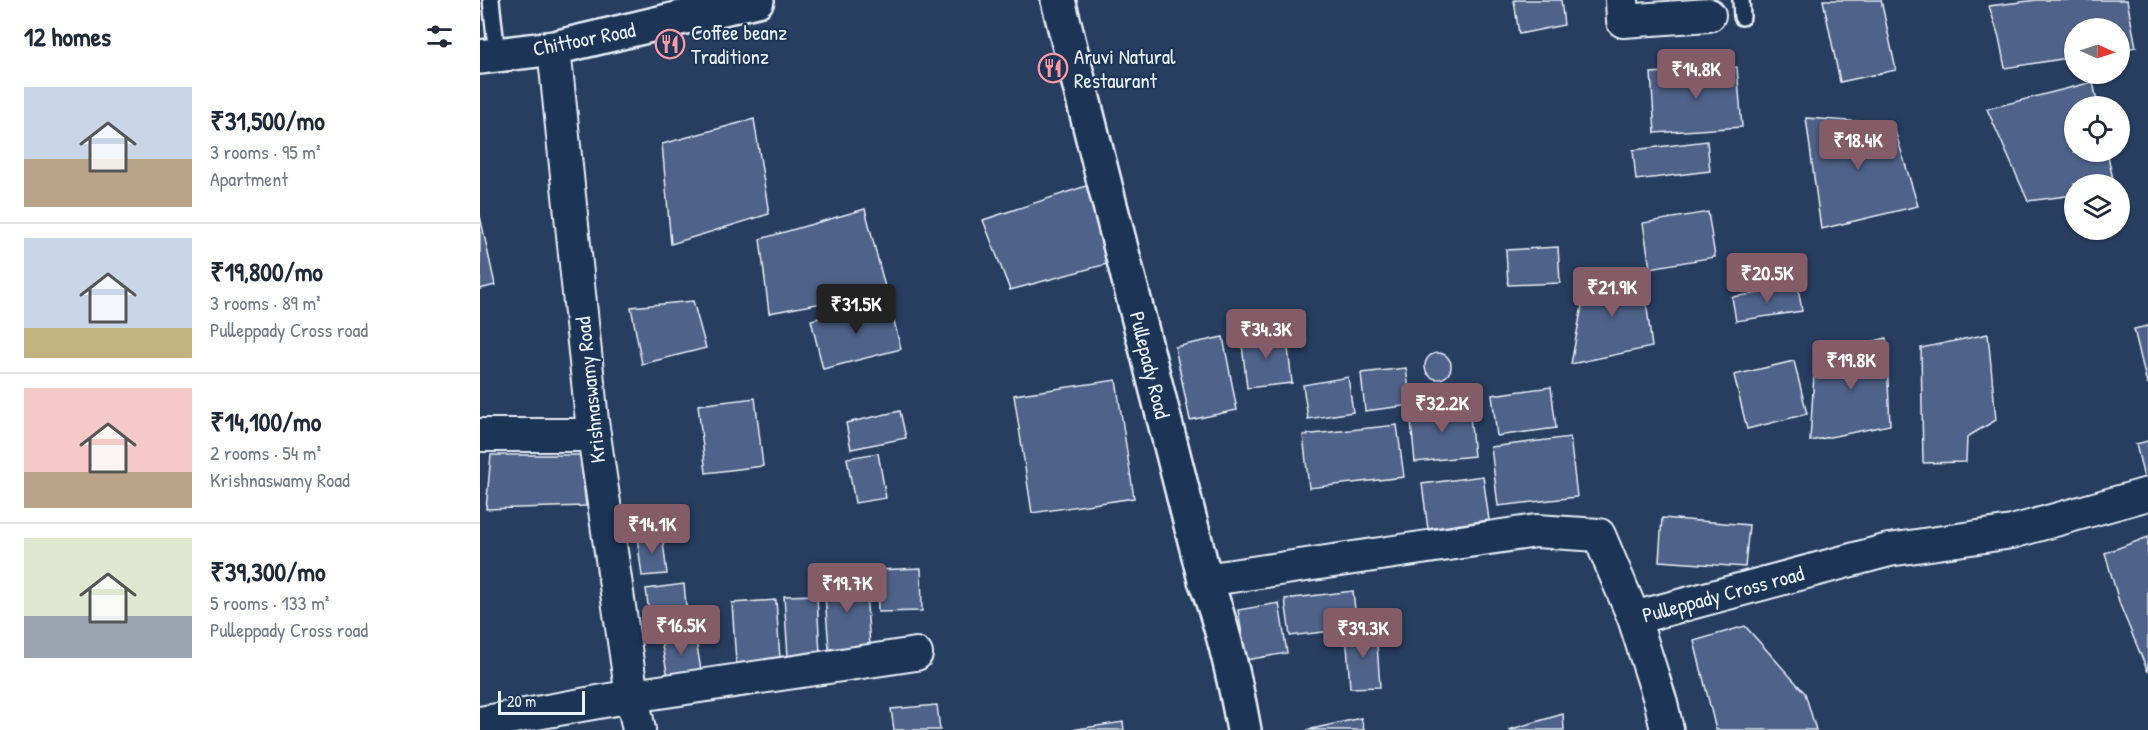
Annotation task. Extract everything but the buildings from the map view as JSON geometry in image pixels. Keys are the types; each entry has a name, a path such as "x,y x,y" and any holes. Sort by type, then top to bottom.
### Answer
{"street":[{"name":"Chittoor Road","path":"488,56 554,48 757,0"},
{"name":"Pullepady Road","path":"1058,0 1205,580 1214,603 1244,730"},
{"path":"1622,0 1623,21 1709,15"},
{"name":"Krishnaswamy Road","path":"554,48 594,435 639,730"},
{"path":"480,435 594,435"},
{"name":"Pulleppady Cross road","path":"1205,580 1536,531 1599,535 1634,618 1889,550 2012,532 2148,494"},
{"path":"1634,618 1661,703 1667,730"},
{"path":"480,723 632,696 916,654"}],"lane":[{"path":"488,56 491,0"},
{"path":"1741,0 1742,17"}],"place":[{"name":"Coffee beanz Traditionz","path":"670,44"},
{"name":"Aruvi Natural Restaurant","path":"1053,68"}]}
